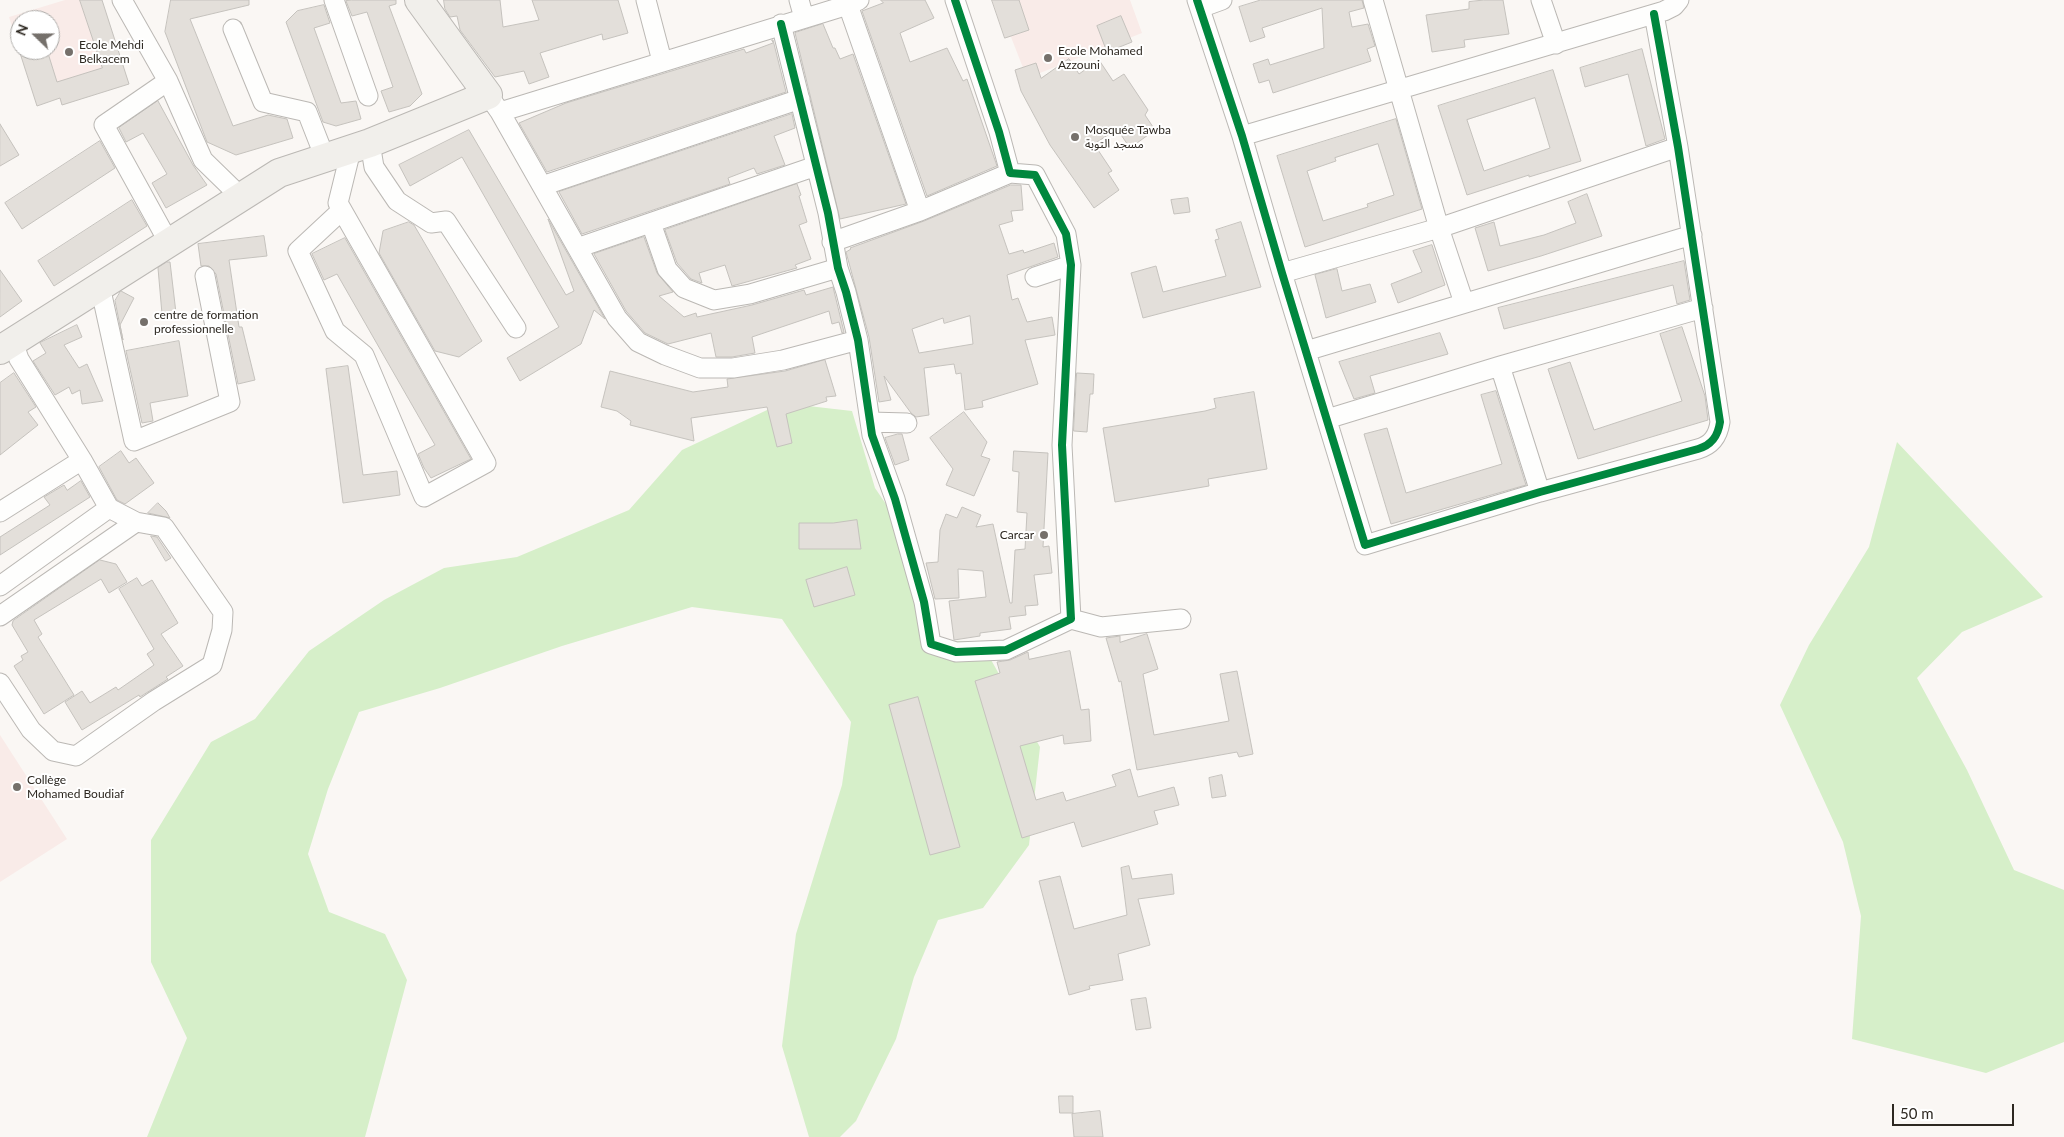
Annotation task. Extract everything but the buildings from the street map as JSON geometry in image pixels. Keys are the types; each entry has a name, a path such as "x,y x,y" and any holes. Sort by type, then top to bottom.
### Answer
{"street":[{"path":"122,0 168,81 203,160 241,197"},
{"path":"334,0 368,96"},
{"path":"419,0 494,103 617,318 638,342 665,355 700,368 733,368 783,360 858,340"},
{"path":"646,0 662,61"},
{"path":"955,0 999,132 1010,173"},
{"path":"1222,0 1198,4 1242,136 1365,545 1540,492 1698,449 1711,443 1719,430 1720,422 1692,235 1654,14"},
{"path":"1373,0 1439,228 1464,303"},
{"path":"1542,0 1556,44"},
{"path":"1242,136 1654,14 1669,9 1679,0"},
{"path":"0,683 31,730 53,751 76,756 154,700 212,665 222,630 223,612 164,527 136,522 109,508 82,460 19,359 6,346 279,173 494,103 662,61 781,24 802,9 853,3 920,211"},
{"path":"781,24 816,166 838,268 858,340 872,435 895,499 924,602 931,644 956,652 1006,650 1071,619 1101,627 1181,618"},
{"path":"233,29 263,102 307,112 325,158"},
{"path":"168,81 104,125 169,243"},
{"path":"542,186 800,99"},
{"path":"342,210 298,251 336,331 364,355 424,497 486,463 342,210 338,203 360,146"},
{"path":"360,146 397,201 431,223 446,221 516,328"},
{"path":"1282,273 1439,228 1678,147"},
{"path":"577,248 816,166"},
{"path":"832,242 920,211 1010,173 1035,175 1066,234 1071,265 1062,444 1071,619"},
{"path":"651,223 668,269 684,288 714,300 750,294 838,268"},
{"path":"1306,351 1692,235"},
{"path":"1035,277 1071,265"},
{"path":"100,286 134,441 230,402 204,276"},
{"path":"1327,419 1500,366 1703,308"},
{"path":"1500,366 1540,492"},
{"path":"870,422 907,423"},
{"path":"0,512 82,460"},
{"path":"0,586 109,508"},
{"path":"0,616 136,522"}],"shaded area":[{"name":"Ecole Mehdi Belkacem","path":"65,0 102,0 129,84 62,105 59,98 37,106 23,60 60,60 60,10 32,10"},
{"name":"Ecole Mohamed Azzouni","path":"992,0 1130,0 1142,33 1027,78 1011,37 1005,38"},
{"name":"Collège Mohamed Boudiaf","path":"0,735 67,839 0,882"}],"green space":[{"path":"782,403 852,411 875,488 907,535 925,640 981,642 1040,747 1029,845 983,908 938,920 914,977 896,1039 856,1121 840,1137 809,1137 782,1046 796,934 842,785 851,722 782,619 692,607 562,646 440,688 359,712 328,789 308,854 329,912 385,934 407,980 365,1137 147,1137 187,1038 151,962 151,840 211,742 255,719 309,651 384,600 444,568 517,557 629,510 682,450"},
{"path":"1897,442 2043,597 1962,632 1917,678 1967,770 2014,870 2064,890 2064,1042 1986,1073 1852,1039 1861,916 1843,842 1780,705 1809,645 1869,547"}],"cycle path":[{"path":"781,24 828,213 838,268 858,340 872,435 895,499 924,602 931,644 956,652 1006,650 1071,619 1062,445 1071,265 1066,234 1035,175 1010,173 999,132 955,0"},
{"path":"1197,0 1242,136 1365,545 1540,492 1698,449 1707,445 1716,436 1720,422 1678,147 1654,14"}],"place":[{"name":"Ecole Mehdi Belkacem","path":"69,52"},
{"name":"Ecole Mohamed Azzouni","path":"1048,58"},
{"name":"Mosquée Tawba مسجد التوبة","path":"1075,137"},
{"name":"centre de formation professionnelle","path":"144,322"},
{"name":"Carcar","path":"1044,535"},
{"name":"Collège Mohamed Boudiaf","path":"17,787"}]}
